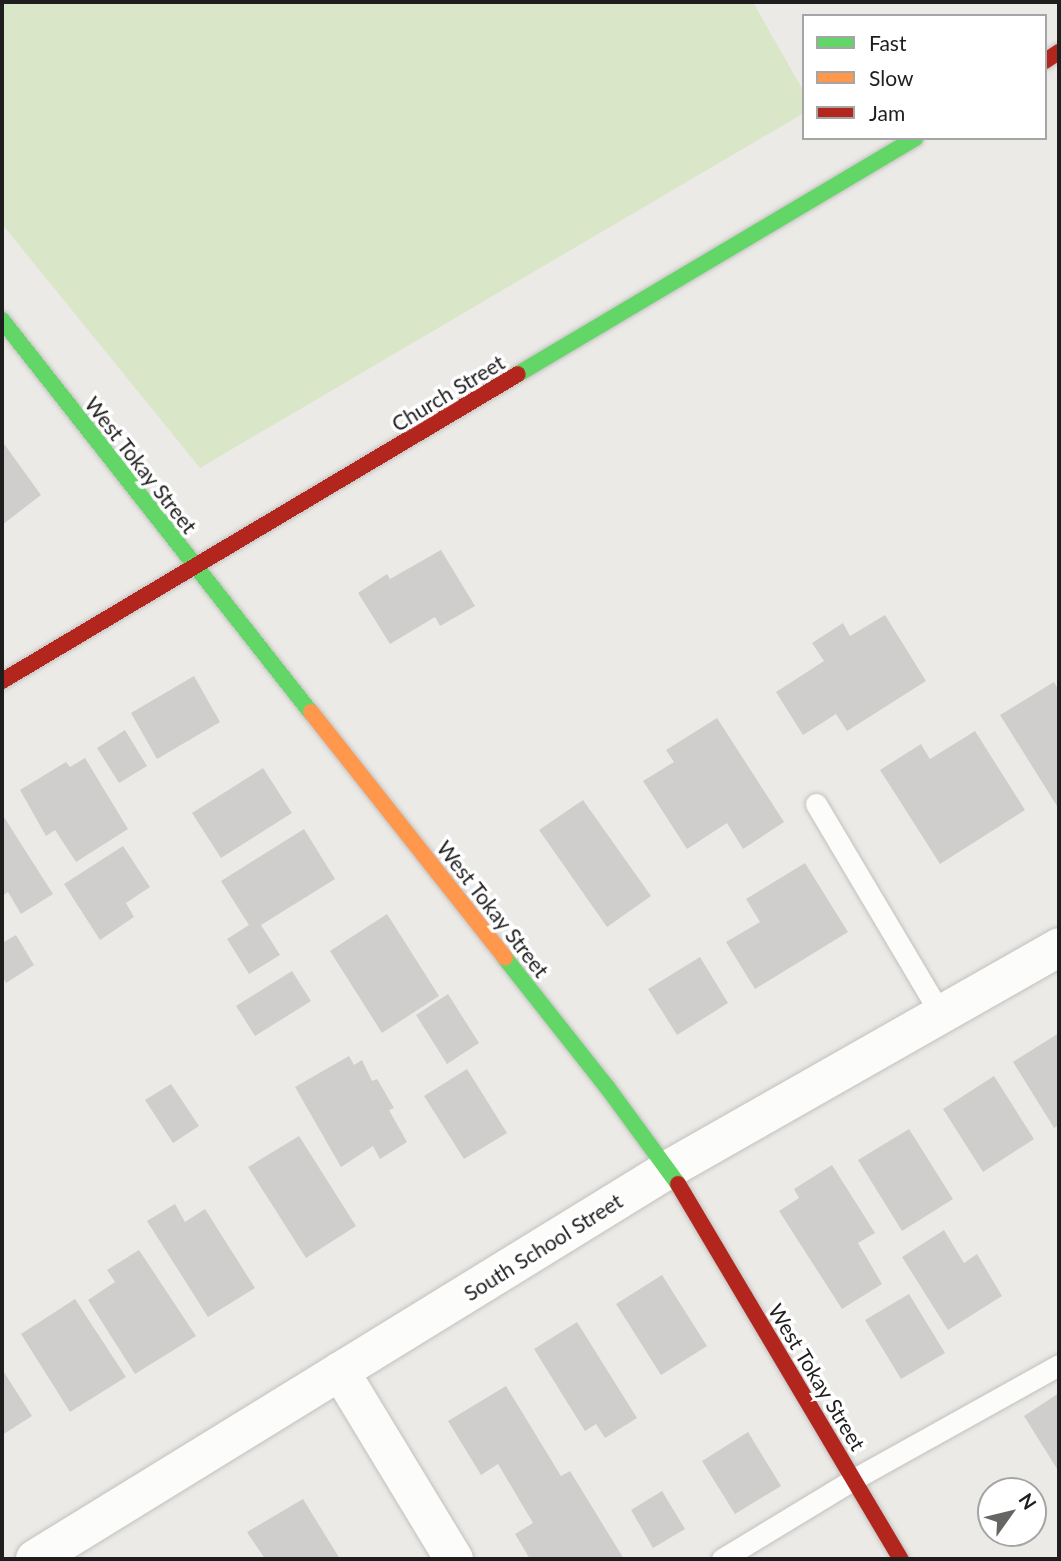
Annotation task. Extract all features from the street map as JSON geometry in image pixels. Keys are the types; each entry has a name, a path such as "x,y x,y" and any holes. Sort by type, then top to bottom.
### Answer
{"street":[{"name":"Church Street","path":"2,681 912,140"},
{"name":"West Tokay Street","path":"2,320 195,568 599,1076 668,1169 901,1559"},
{"name":"South School Street","path":"35,1559 668,1169 942,1016 1059,947"},
{"path":"340,1371 454,1559"}],"lane":[{"path":"816,804 942,1016"},
{"path":"722,1559 854,1479 1059,1365"}],"green space":[{"path":"2,2 753,2 802,88 802,114 200,468 2,224"}],"building":[{"path":"2,441 41,495 2,525"},
{"path":"441,550 475,606 440,626 435,617 390,644 358,593 387,574 390,579"},
{"path":"885,615 926,681 847,731 836,714 803,735 776,692 824,661 812,643 843,623 850,636"},
{"path":"194,676 220,722 157,759 131,713"},
{"path":"1054,682 1059,691 1057,806 1000,715"},
{"path":"717,718 784,822 743,849 727,823 687,849 643,781 674,762 666,750"},
{"path":"125,730 147,766 119,783 97,748"},
{"path":"975,731 1025,810 940,864 880,770 921,744 930,759"},
{"path":"85,758 128,829 76,862 55,830 46,836 20,790 66,762 70,767"},
{"path":"263,768 292,813 221,858 192,813"},
{"path":"583,800 651,896 607,927 539,830"},
{"path":"2,814 53,894 21,914 8,892 2,896"},
{"path":"304,829 335,879 261,925 280,955 249,974 227,939 249,925 221,881"},
{"path":"123,846 150,887 126,903 134,917 100,940 64,884"},
{"path":"805,863 848,932 755,989 726,942 760,922 746,899"},
{"path":"387,914 439,996 382,1033 330,951"},
{"path":"16,935 34,965 6,983 2,977 2,943"},
{"path":"700,957 728,1003 677,1035 648,989"},
{"path":"292,971 311,1001 255,1036 236,1006"},
{"path":"448,994 479,1043 447,1064 416,1015"},
{"path":"1059,1033 1059,1125 1054,1128 1013,1062"},
{"path":"349,1056 354,1065 362,1060 372,1081 377,1079 394,1108 389,1110 407,1142 380,1159 373,1146 341,1167 295,1087"},
{"path":"467,1069 507,1133 464,1159 424,1096"},
{"path":"994,1076 1034,1139 983,1172 943,1109"},
{"path":"171,1084 199,1126 173,1143 145,1100"},
{"path":"909,1129 953,1199 902,1231 858,1160"},
{"path":"299,1136 356,1226 306,1258 248,1167"},
{"path":"832,1165 875,1233 858,1243 882,1284 842,1309 779,1211 799,1198 794,1189"},
{"path":"175,1204 185,1222 205,1209 255,1288 208,1317 147,1221"},
{"path":"944,1230 964,1263 977,1254 1002,1296 948,1330 902,1257"},
{"path":"139,1250 196,1336 135,1374 88,1300 115,1282 107,1270"},
{"path":"662,1275 707,1346 661,1375 616,1304"},
{"path":"909,1294 945,1353 901,1379 865,1320"},
{"path":"75,1299 126,1377 70,1412 21,1334"},
{"path":"577,1322 637,1418 605,1438 596,1424 585,1431 534,1349"},
{"path":"2,1369 32,1416 2,1435"},
{"path":"506,1386 561,1476 570,1471 624,1559 530,1559 515,1534 533,1523 498,1464 481,1475 448,1421"},
{"path":"1059,1393 1059,1472 1024,1416"},
{"path":"748,1432 781,1486 735,1514 702,1461"},
{"path":"662,1491 685,1529 653,1548 631,1510"},
{"path":"303,1499 340,1559 265,1559 247,1532"}],"traffic: fast":[{"path":"518,374 912,140"},
{"path":"2,320 311,712"},
{"path":"505,958 607,1087 678,1184"}],"traffic: slow":[{"path":"311,712 505,958"}],"traffic: jam":[{"path":"1047,60 1059,52"},
{"path":"2,681 518,374"},
{"path":"678,1184 901,1559"}]}
